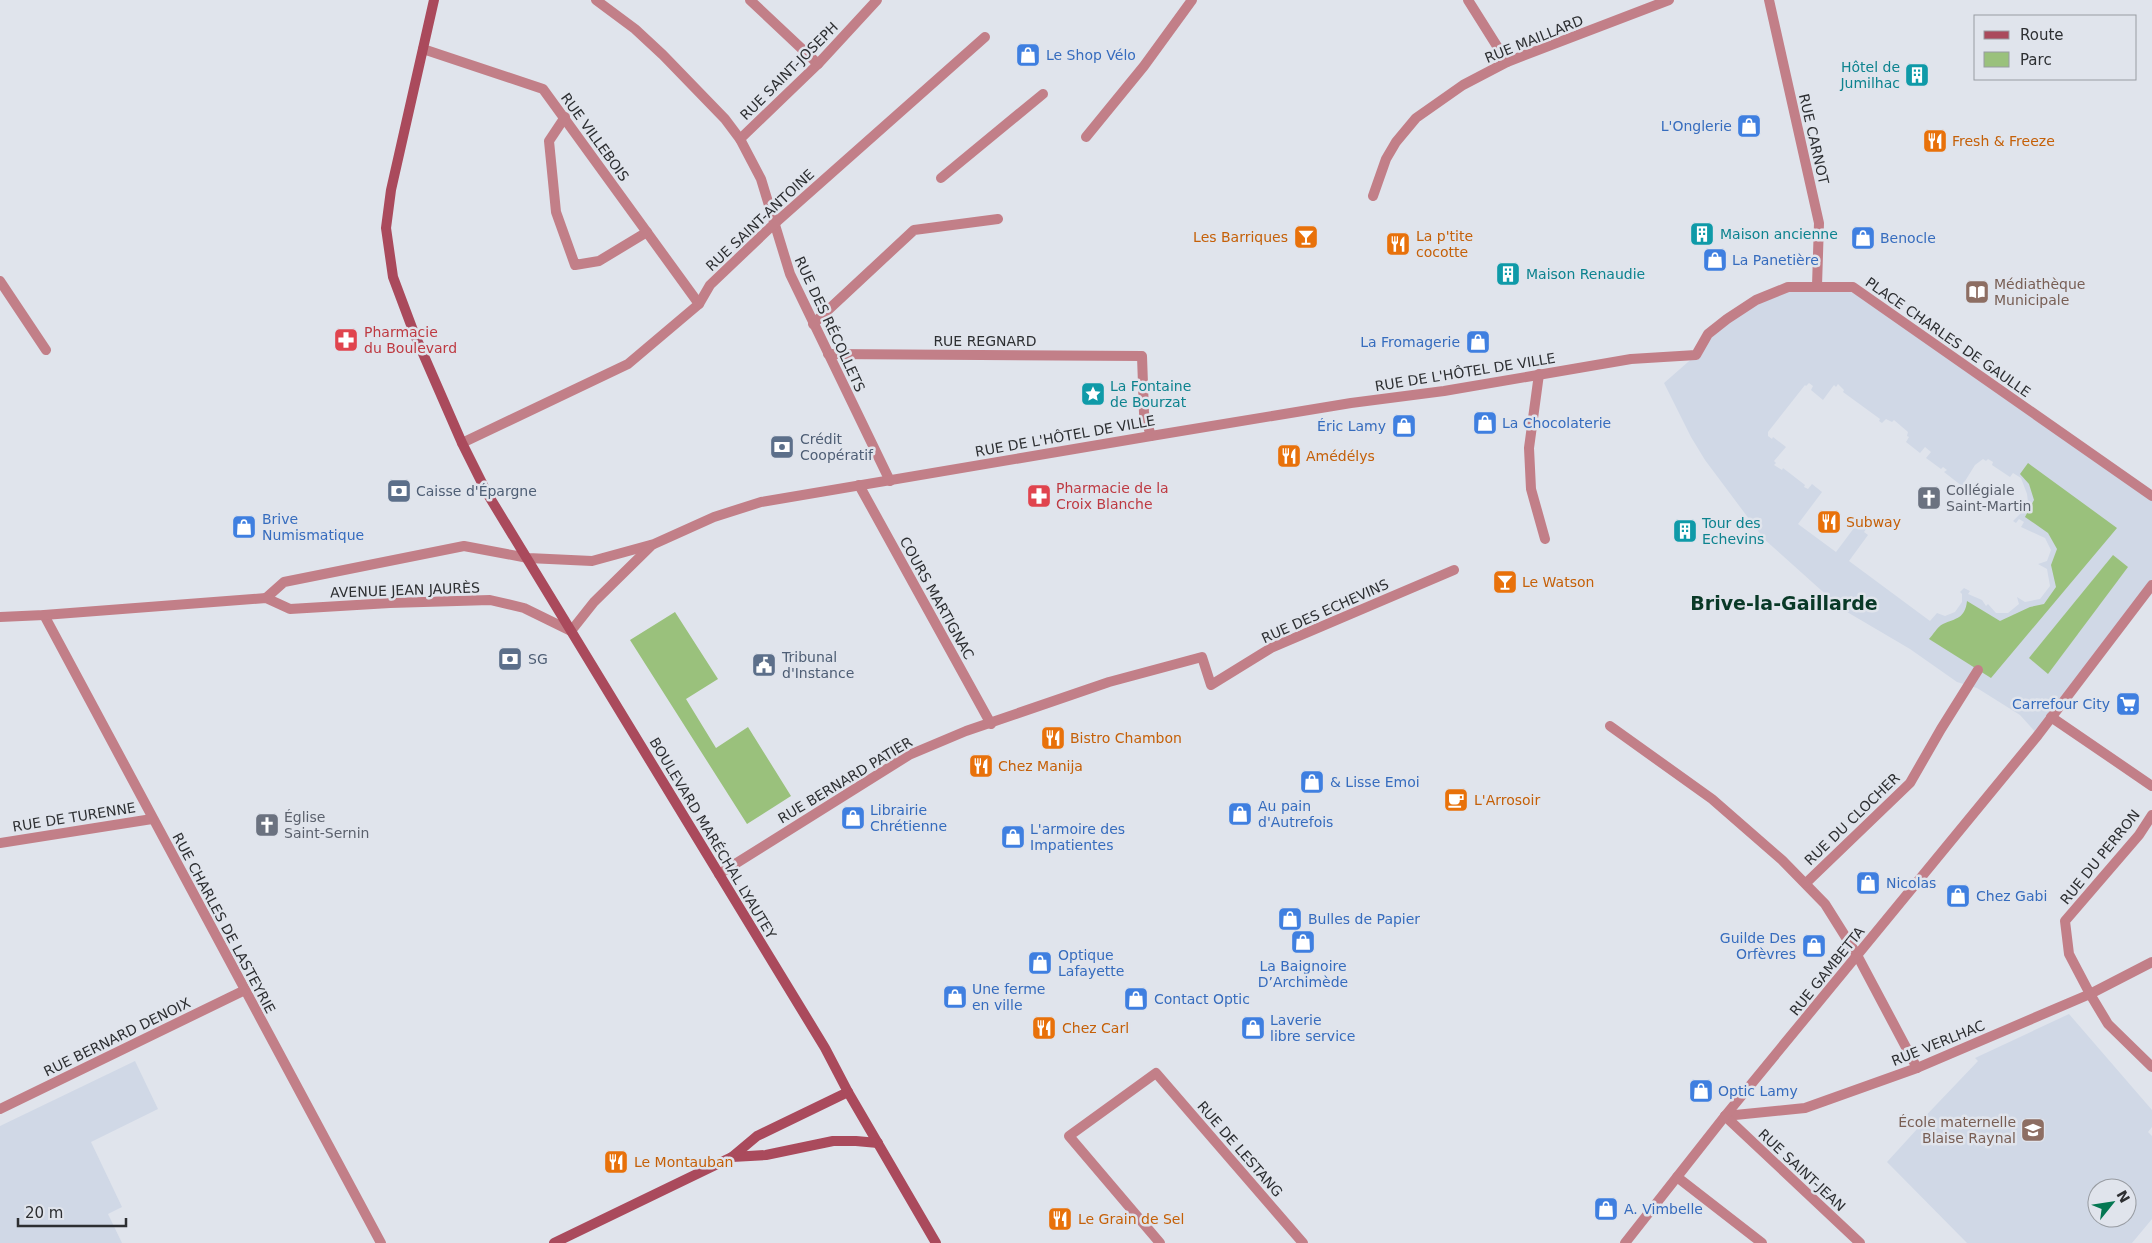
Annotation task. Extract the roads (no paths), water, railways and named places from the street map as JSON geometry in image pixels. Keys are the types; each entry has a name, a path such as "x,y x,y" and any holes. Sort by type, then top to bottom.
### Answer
{"main road":[{"name":"BOULEVARD MARÉCHAL LYAUTEY","path":"434,0 391,190 386,228 393,277 414,334 462,443 487,493 825,1048 848,1092 936,1243"},
{"path":"554,1243 732,1157 757,1136 848,1092"},
{"path":"732,1157 766,1155 833,1141 856,1141 878,1144"}],"street":[{"name":"RUE DES RÉCOLLETS","path":"596,0 635,29 663,55 725,118 740,139 761,179 790,274 890,481"},
{"path":"750,0 818,64"},
{"name":"RUE SAINT-JOSEPH","path":"740,139 818,64 877,0"},
{"path":"1086,137 1144,66 1192,0"},
{"path":"1468,0 1506,62"},
{"name":"RUE MAILLARD","path":"1373,196 1386,159 1396,142 1416,118 1464,85 1506,62 1670,0"},
{"name":"RUE CARNOT","path":"1769,0 1819,223 1817,286"},
{"name":"RUE SAINT-ANTOINE","path":"462,443 628,364 699,304 710,285 774,224 985,36"},
{"name":"RUE VILLEBOIS","path":"423,49 544,89 699,304"},
{"path":"941,178 1043,94"},
{"path":"565,117 549,141 556,212 575,265 599,261 647,232"},
{"path":"813,324 914,230 998,219"},
{"path":"0,281 46,350"},
{"name":"PLACE CHARLES DE GAULLE","path":"1696,355 1708,334 1727,318 1756,300 1788,287 1853,287 2152,496"},
{"name":"RUE REGNARD","path":"828,354 1142,356 1144,413 1151,436"},
{"name":"RUE DE L'HÔTEL DE VILLE","path":"528,558 592,561 654,544 714,517 761,502 1351,403 1444,391 1631,359 1696,355"},
{"path":"1539,374 1530,456 1531,489 1545,539"},
{"name":"COURS MARTIGNAC","path":"859,486 991,724"},
{"name":"RUE DE L'HÔTEL DE VILLE","path":"571,631 594,602 654,544"},
{"name":"AVENUE JEAN JAURÈS","path":"266,598 284,582 464,546 528,558"},
{"name":"RUE DES ECHEVINS","path":"991,724 1108,682 1202,657 1211,685 1271,648 1454,570"},
{"path":"2152,585 2051,717 2152,786"},
{"name":"AVENUE JEAN JAURÈS","path":"0,617 266,598 290,609 490,600 524,608 571,631"},
{"name":"RUE CHARLES DE LASTEYRIE","path":"44,615 381,1243"},
{"name":"RUE DU CLOCHER","path":"1806,883 1910,783 1978,670"},
{"name":"RUE GAMBETTA","path":"1624,1243 1725,1116 2051,717"},
{"name":"RUE BERNARD PATIER","path":"719,874 909,755 966,731 991,724"},
{"path":"1610,726 1712,799 1806,883 1825,904 1857,955 1918,1068"},
{"name":"RUE DU PERRON","path":"2152,815 2139,835 2066,921 2069,954 2090,994 2108,1024 2152,1067"},
{"name":"RUE DE TURENNE","path":"0,843 152,819"},
{"name":"RUE VERLHAC","path":"1725,1116 1805,1108 1918,1068 2090,994 2152,962"},
{"name":"RUE BERNARD DENOIX","path":"0,1108 245,990"},
{"name":"RUE DE LESTANG","path":"1160,1243 1070,1136 1156,1073 1304,1243"},
{"name":"RUE SAINT-JEAN","path":"1725,1116 1860,1243"},
{"path":"1677,1177 1762,1243"}],"place":[{"name":"Le Shop Vélo","path":"1028,55"},
{"name":"Hôtel de Jumilhac","path":"1917,75"},
{"name":"L'Onglerie","path":"1749,126"},
{"name":"Fresh & Freeze","path":"1935,141"},
{"name":"Maison ancienne","path":"1702,234"},
{"name":"Les Barriques","path":"1306,237"},
{"name":"Benocle","path":"1863,238"},
{"name":"La p'tite cocotte","path":"1398,244"},
{"name":"La Panetière","path":"1715,260"},
{"name":"Maison Renaudie","path":"1508,274"},
{"name":"Médiathèque Municipale","path":"1977,292"},
{"name":"Pharmacie du Boulevard","path":"346,340"},
{"name":"La Fromagerie","path":"1478,342"},
{"name":"La Fontaine de Bourzat","path":"1093,394"},
{"name":"La Chocolaterie","path":"1485,423"},
{"name":"Éric Lamy","path":"1404,426"},
{"name":"Crédit Coopératif","path":"782,447"},
{"name":"Amédélys","path":"1289,456"},
{"name":"Caisse d'Épargne","path":"399,491"},
{"name":"Pharmacie de la Croix Blanche","path":"1039,496"},
{"name":"Collégiale Saint-Martin","path":"1929,498"},
{"name":"Subway","path":"1829,522"},
{"name":"Brive Numismatique","path":"244,527"},
{"name":"Tour des Echevins","path":"1685,531"},
{"name":"Le Watson","path":"1505,582"},
{"name":"SG","path":"510,659"},
{"name":"Tribunal d'Instance","path":"764,665"},
{"name":"Carrefour City","path":"2128,704"},
{"name":"Bistro Chambon","path":"1053,738"},
{"name":"Chez Manija","path":"981,766"},
{"name":"& Lisse Emoi","path":"1312,782"},
{"name":"L'Arrosoir","path":"1456,800"},
{"name":"Au pain d'Autrefois","path":"1240,814"},
{"name":"Librairie Chrétienne","path":"853,818"},
{"name":"Église Saint-Sernin","path":"267,825"},
{"name":"L'armoire des Impatientes","path":"1013,837"},
{"name":"Nicolas","path":"1868,883"},
{"name":"Chez Gabi","path":"1958,896"},
{"name":"Bulles de Papier","path":"1290,919"},
{"name":"La Baignoire D’Archimède","path":"1303,942"},
{"name":"Guilde Des Orfèvres","path":"1814,946"},
{"name":"Optique Lafayette","path":"1040,963"},
{"name":"Une ferme en ville","path":"955,997"},
{"name":"Contact Optic","path":"1136,999"},
{"name":"Chez Carl","path":"1044,1028"},
{"name":"Laverie libre service","path":"1253,1028"},
{"name":"Optic Lamy","path":"1701,1091"},
{"name":"École maternelle Blaise Raynal","path":"2033,1130"},
{"name":"Le Montauban","path":"616,1162"},
{"name":"A. Vimbelle","path":"1606,1209"},
{"name":"Le Grain de Sel","path":"1060,1219"}],"district":[{"name":"Brive-la-Gaillarde","path":"1784,603"}]}
